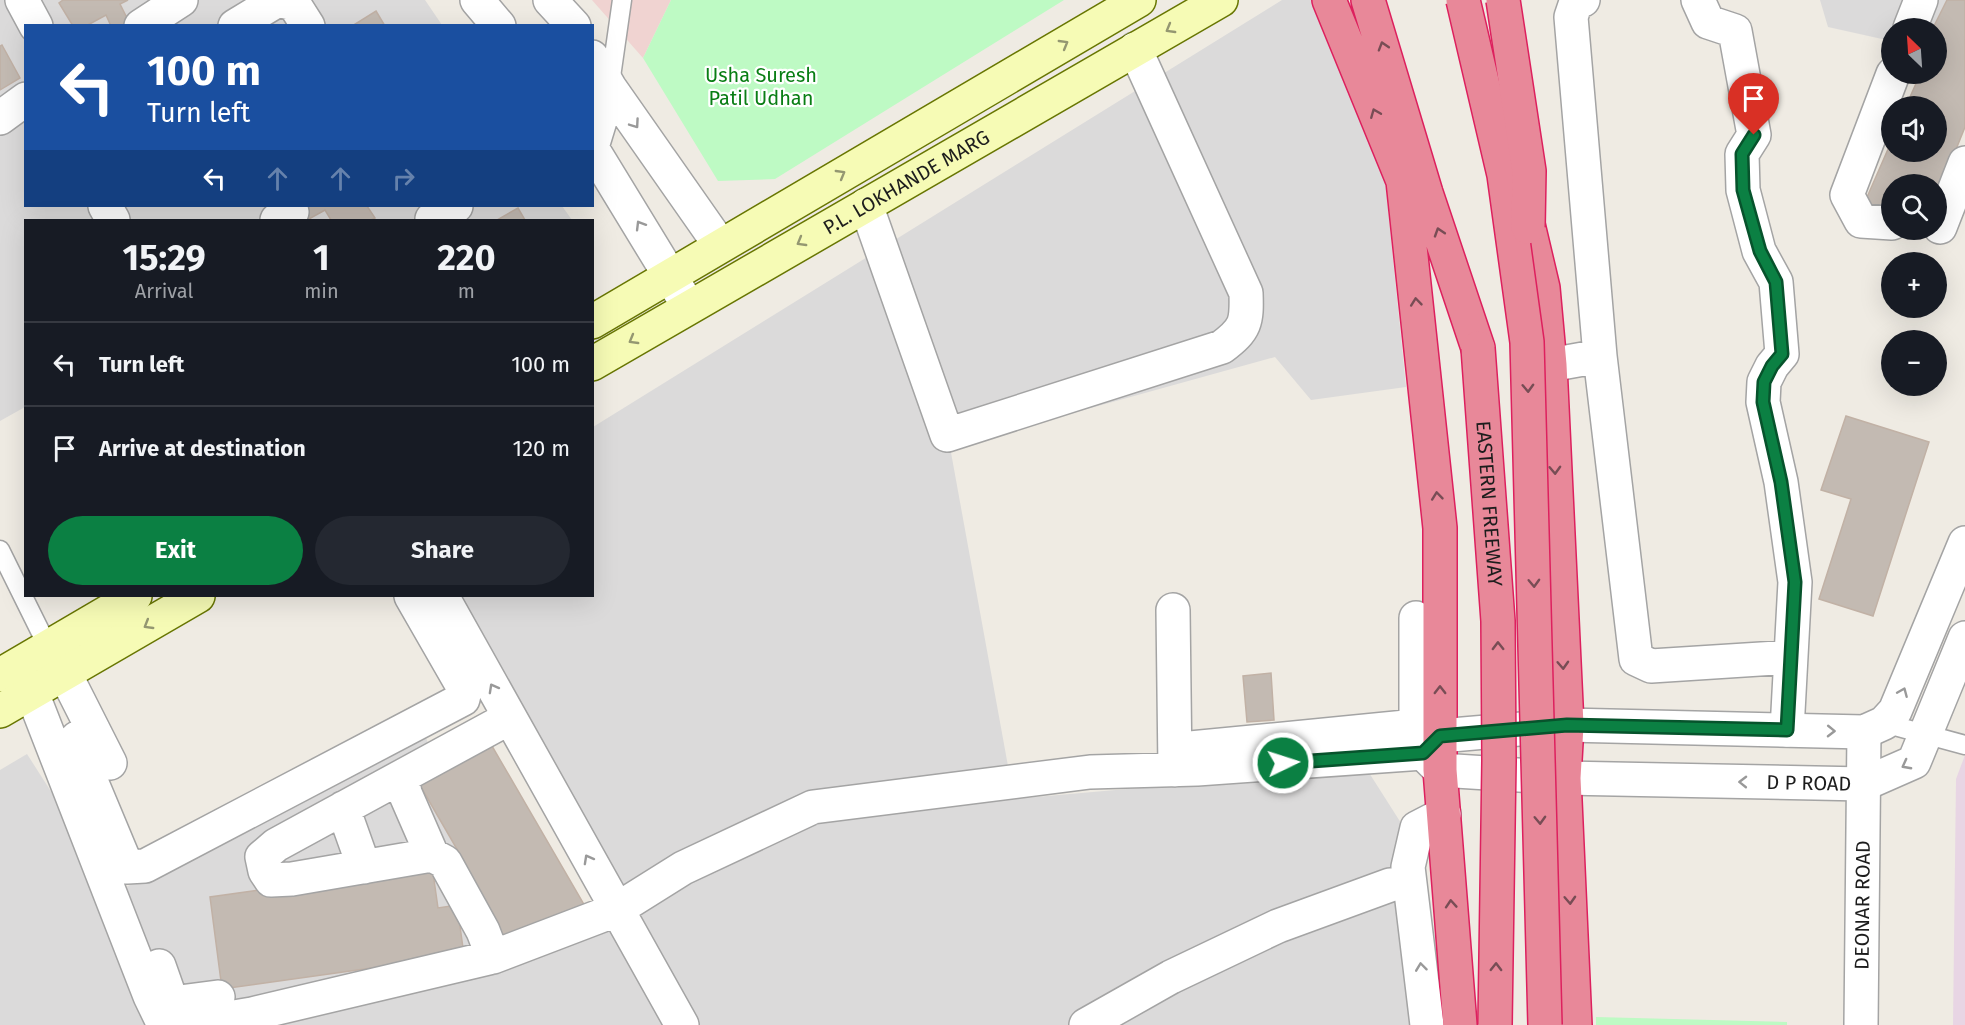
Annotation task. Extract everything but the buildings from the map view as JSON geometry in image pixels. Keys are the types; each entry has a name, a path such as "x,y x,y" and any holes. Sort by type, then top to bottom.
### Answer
{"highway":[{"path":"1329,0 1403,181 1440,528 1426,748 1444,814 1460,1025"},
{"name":"EASTERN FREEWAY","path":"1368,0 1426,193 1478,348 1498,621 1496,1025"},
{"name":"EASTERN FREEWAY","path":"1463,0 1504,175 1527,342 1545,1025"},
{"path":"1476,0 1542,288 1550,365 1567,725 1564,778 1575,1025"},
{"path":"1503,0 1529,171 1527,342"}],"main road":[{"name":"P.L. LOKHANDE MARG","path":"594,321 1139,0"},
{"name":"P.L. LOKHANDE MARG","path":"594,363 1221,0"},
{"path":"1035,61 1055,95"},
{"path":"0,675 133,597"},
{"path":"0,711 196,597"}],"street":[{"path":"22,0 35,24"},
{"path":"144,24 181,0"},
{"path":"234,16 278,0 294,4 307,24"},
{"path":"477,0 497,24"},
{"path":"550,0 572,24"},
{"path":"1583,0 1576,2 1571,17 1600,356 1636,659 1651,666 1791,657"},
{"path":"1698,0 1708,22 1735,31 1754,135 1742,154 1743,190 1760,251 1776,282 1782,354 1772,366 1764,382 1763,402 1781,482 1795,582 1787,730"},
{"path":"1914,18 1920,0"},
{"path":"866,205 947,435 1222,347 1241,333 1247,316 1246,293 1136,49"},
{"path":"594,60 610,88 720,245"},
{"path":"1881,222 1861,220 1847,195 1889,84"},
{"path":"594,141 610,88"},
{"path":"0,118 24,100"},
{"path":"594,151 689,308"},
{"path":"1947,228 1965,163"},
{"path":"1550,365 1600,356"},
{"path":"186,1025 252,1014 493,957 616,910 683,868 813,807 1175,760 1426,748 1567,725 1787,730 1874,728 1895,711 1965,543"},
{"path":"93,730 77,738 76,745 127,867 145,866 463,699 465,690 412,597"},
{"path":"443,597 682,1025"},
{"path":"1173,610 1175,760"},
{"path":"1416,618 1426,748"},
{"name":"D P ROAD","path":"1426,748 1564,778 1864,784 1914,762 1965,638"},
{"path":"65,674 110,763"},
{"path":"32,693 139,937 172,1003 218,997"},
{"path":"432,855 271,880 264,871 262,857 276,845 509,718"},
{"name":"DEONAR ROAD","path":"1861,1025 1860,912 1864,784 1874,728"},
{"path":"408,773 403,782 405,793 432,855 445,862 483,932 493,957"},
{"path":"343,808 364,867"},
{"path":"1426,1025 1409,857 1417,828 1444,814"},
{"path":"1086,1025 1171,976 1278,926 1390,885"},
{"path":"138,897 139,937 150,996 164,1025"}],"lane":[{"path":"610,88 622,0"},
{"path":"0,550 48,646"},
{"path":"1874,728 1925,735 1965,745"}],"shaded area":[{"path":"0,0 425,0 441,24 24,24 24,207 563,207 571,219 24,219 24,408 0,421"},
{"path":"592,0 671,0 643,58"},
{"path":"1282,0 1312,0 1384,169 1406,387 1311,400 1275,357 950,447 1014,799 1366,768 1422,856 1436,1025 0,1025 0,770 27,754 139,929 126,887 425,735 504,941 604,906 454,597 594,597 594,426"},
{"path":"1820,0 1965,0 1946,18 1881,18 1881,39 1828,27"},
{"path":"1965,755 1965,1025 1953,1025 1956,779"}],"green space":[{"name":"Usha Suresh Patil Udhan","path":"671,0 1064,0 775,179 718,181 643,58"},
{"path":"1596,1017 1787,1022 1787,1025 1596,1025"}],"route":[{"path":"1283,763 1423,753 1440,736 1567,725 1787,730 1795,582 1781,482 1763,402 1764,382 1772,366 1782,354 1776,282 1760,251 1743,190 1742,154 1754,135"}]}
